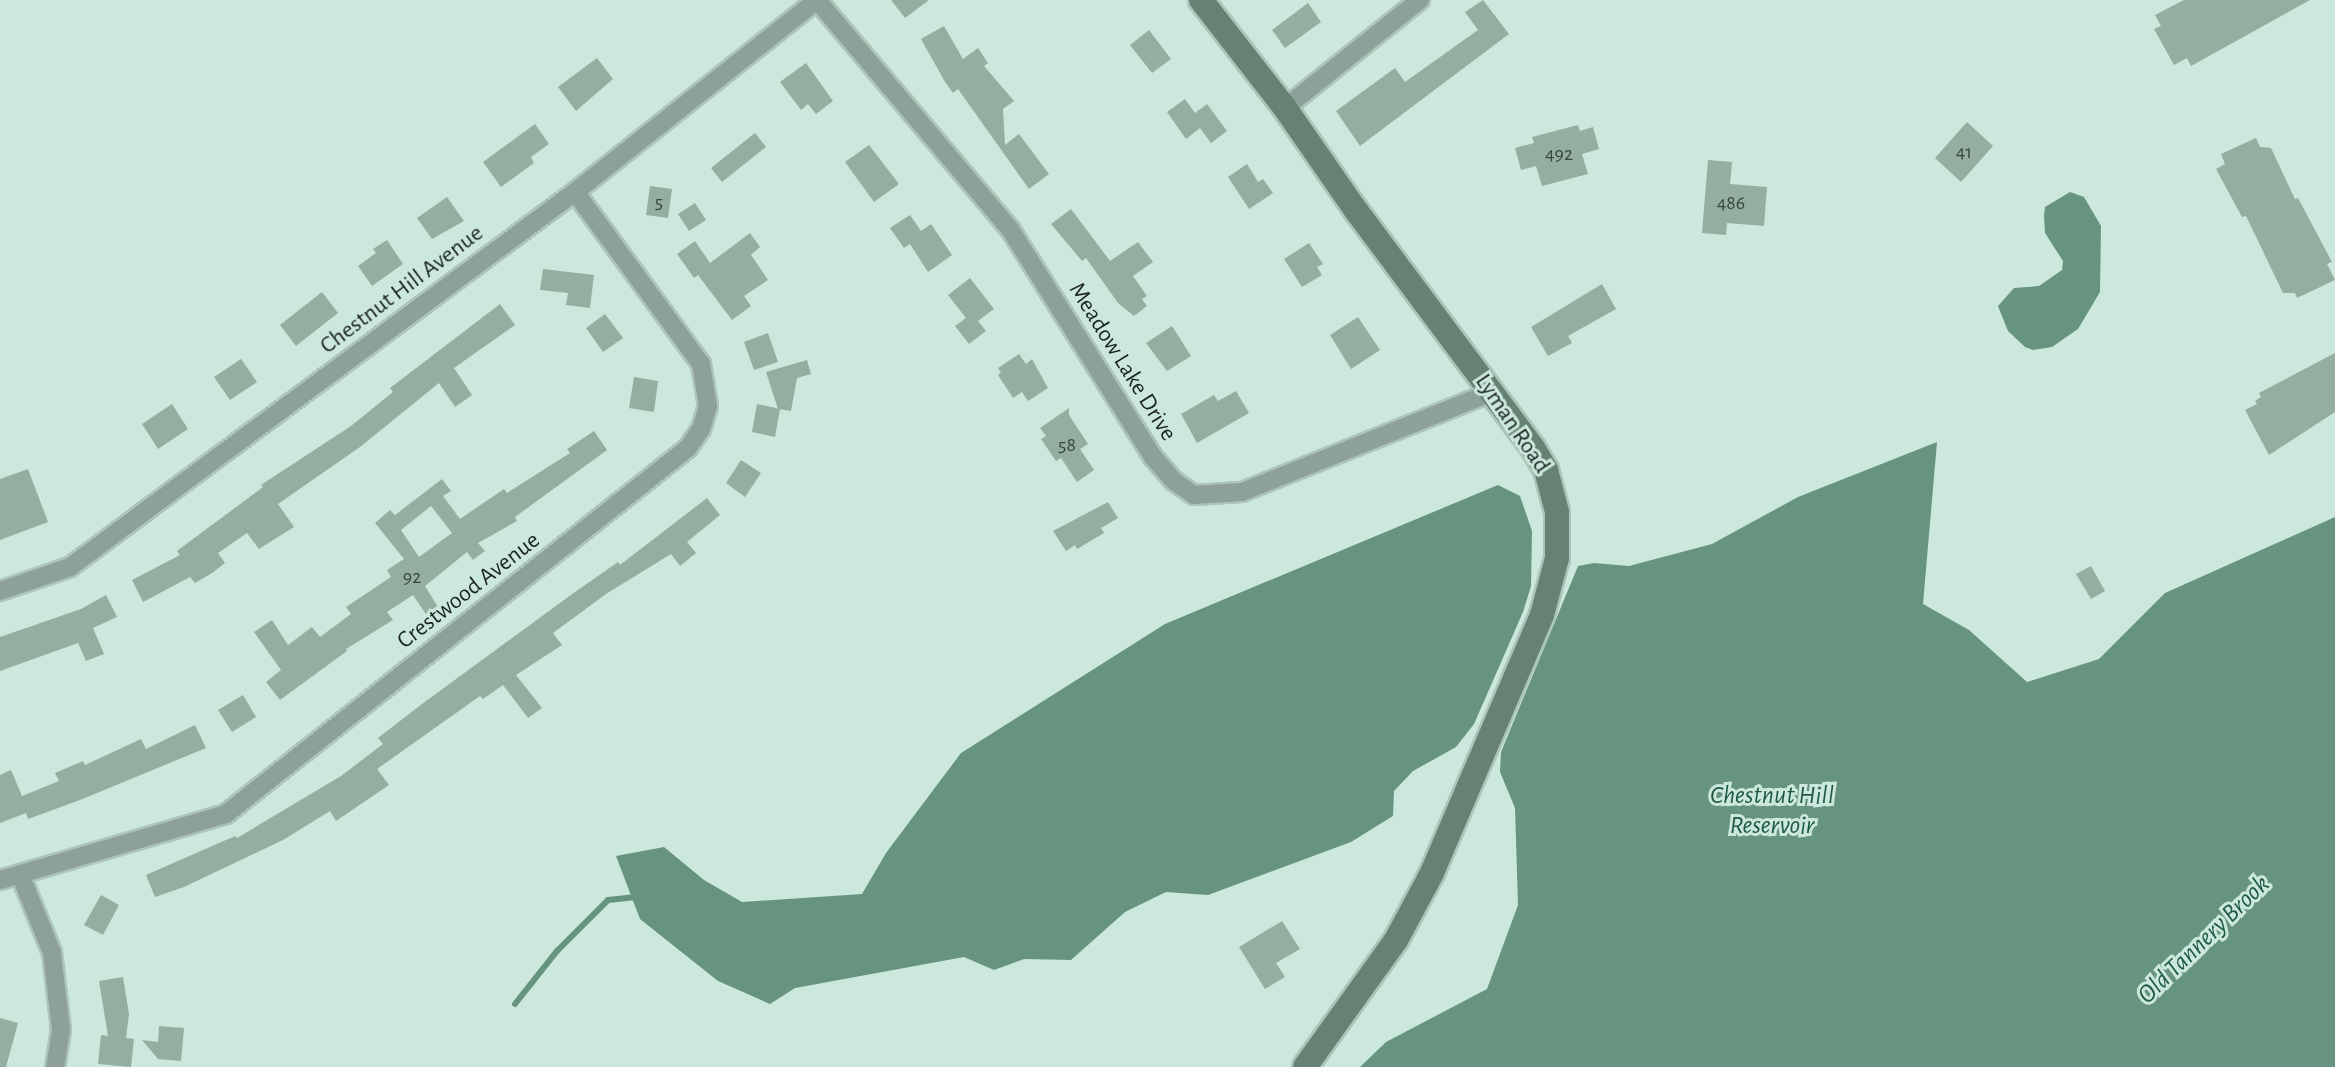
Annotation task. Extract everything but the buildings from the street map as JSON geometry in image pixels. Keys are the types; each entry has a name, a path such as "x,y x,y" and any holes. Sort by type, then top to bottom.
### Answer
{"street":[{"name":"Chestnut Hill Avenue","path":"0,591 70,567 575,192 817,0"},
{"name":"Meadow Lake Drive","path":"817,0 1010,229 1153,457 1174,481 1194,495 1242,492 1492,392"},
{"name":"Lyman Road","path":"1201,0 1285,108 1533,448 1554,491 1559,532 1552,581 1542,615 1432,873 1396,940 1305,1067"},
{"path":"1285,108 1420,0"},
{"name":"Crestwood Avenue","path":"0,880 226,814 688,448 701,429 708,406 701,364 575,192"},
{"path":"20,874 52,953 61,1030 55,1067"}],"water":[{"path":"2070,192 2084,197 2101,226 2100,292 2078,329 2052,347 2033,350 2025,347 2008,331 1998,306 2014,288 2039,286 2062,270 2063,261 2045,233 2044,216 2045,207"},
{"name":"Chestnut Hill Reservoir","path":"1937,442 1923,604 1969,630 2027,682 2099,659 2165,593 2335,517 2335,1067 1360,1067 1386,1042 1487,989 1518,905 1515,808 1500,772 1501,752 1578,566 1594,563 1629,566 1712,544 1798,497"},
{"path":"1498,485 1520,496 1532,531 1531,586 1523,612 1474,724 1456,747 1413,771 1394,791 1393,816 1351,842 1208,895 1166,892 1125,912 1071,960 1024,959 994,970 964,957 795,988 770,1004 718,981 640,919 616,856 664,847 704,880 742,902 862,894 886,853 961,753 1165,624"}],"waterway":[{"path":"515,1004 557,951 608,900 636,897"}],"water label":[{"name":"Old Tannery Brook","path":"2204,940"}]}
